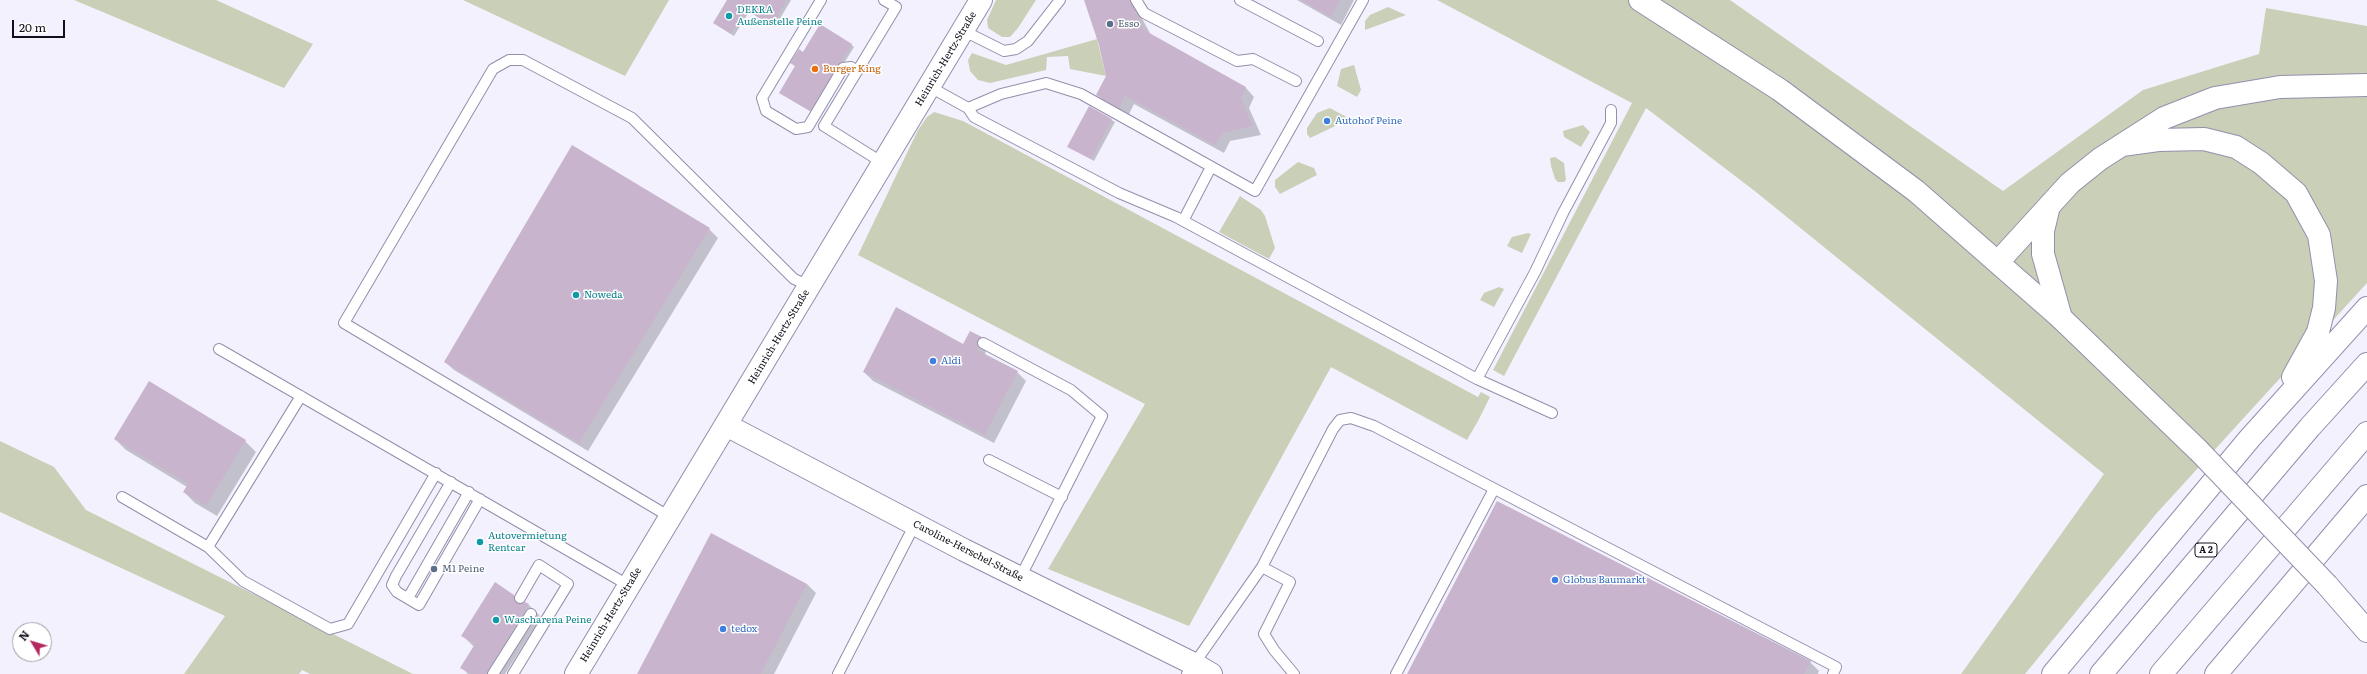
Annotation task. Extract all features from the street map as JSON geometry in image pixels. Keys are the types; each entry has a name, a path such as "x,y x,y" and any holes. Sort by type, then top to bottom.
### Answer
{"main road":[{"name":"Heinrich-Hertz-Straße","path":"576,674 628,585 964,31 981,0"},
{"path":"1640,0 1780,90 1856,145 1916,191 1998,262 2061,318 2199,451 2327,585 2367,631"},
{"path":"1998,262 2070,183 2122,145 2164,118 2215,98 2280,87 2367,85"},
{"path":"2122,145 2158,140 2204,139 2236,147 2261,163 2296,193 2319,235 2326,281 2324,308 2318,332 2294,376 2250,438"},
{"path":"2050,205 2043,231 2043,254 2061,318"},
{"path":"2053,674 2250,438 2367,308"},
{"name":"A 2","path":"2102,674 2310,427 2367,364"},
{"name":"Caroline-Herschel-Straße","path":"726,425 1198,671"},
{"path":"2161,674 2367,433"},
{"path":"2216,674 2328,540 2367,496"},
{"path":"2328,540 2367,503"}],"lane":[{"path":"821,0 762,98 766,111 796,129 808,127 843,68 851,67 857,71"},
{"path":"883,163 824,126 896,7 884,0"},
{"path":"964,31 1004,51 1016,48 1028,41 1060,0"},
{"path":"1136,0 1144,13 1237,61 1253,60 1296,81"},
{"path":"1240,0 1318,41"},
{"path":"968,108 1001,94 1046,83 1081,94 1255,191 1363,0"},
{"path":"670,517 344,323 493,69 509,60 523,60 632,118 794,279 810,286"},
{"path":"930,87 968,108 974,117 1119,193 1183,221 1477,379 1552,413"},
{"path":"1477,379 1535,272 1563,213 1611,123 1611,110"},
{"path":"1183,221 1211,167"},
{"path":"983,343 1071,390 1102,416 1020,578"},
{"path":"219,349 470,492 628,585"},
{"path":"208,547 302,396"},
{"path":"1198,671 1262,567 1321,450 1340,420 1351,418 1374,426 1836,667 1833,674"},
{"path":"989,460 1062,497"},
{"path":"122,497 208,547 243,581 330,629 348,624 436,473"},
{"path":"451,482 392,585 397,592 419,605 480,499"},
{"path":"1396,674 1494,489"},
{"path":"408,598 470,492"},
{"path":"838,674 916,524"},
{"path":"513,674 568,584 539,565 520,598"},
{"path":"1262,567 1290,582 1264,634 1274,650 1294,674"},
{"path":"493,674 531,614"}],"green space":[{"path":"74,0 216,0 313,44 284,88"},
{"path":"463,0 669,0 625,76"},
{"path":"996,0 1036,0 1018,28 1010,37 1002,37 988,28 987,20"},
{"path":"1437,0 1730,0 2003,191 2143,90 2259,54 2266,8 2367,26 2367,283 2156,514 2025,674 1961,674 2104,474 1756,192 1646,108 1504,376 1493,370 1632,103"},
{"path":"1388,7 1406,15 1365,30 1365,21 1370,15"},
{"path":"1097,39 1106,76 1070,69 1068,56 1047,57 1046,70 990,83 978,80 970,71 968,60 972,53 1006,65"},
{"path":"1354,65 1361,90 1357,97 1337,86 1341,69"},
{"path":"1330,108 1350,119 1310,138 1307,134 1307,128 1317,113"},
{"path":"934,112 963,121 1478,397 1481,392 1490,397 1467,440 1331,367 1189,626 1048,569 1145,404 858,255 918,130 927,117"},
{"path":"1583,125 1590,132 1581,147 1564,137 1563,131"},
{"path":"1555,157 1564,163 1566,180 1564,182 1558,182 1555,179 1550,158"},
{"path":"1298,162 1314,168 1317,175 1280,194 1275,187 1275,180"},
{"path":"1240,196 1261,210 1265,216 1275,248 1269,259 1219,232"},
{"path":"1528,233 1531,234 1522,253 1507,246 1512,237"},
{"path":"1499,287 1504,289 1494,307 1480,300 1484,293"},
{"path":"0,441 54,467 86,510 413,674 310,674 302,670 299,674 184,674 225,616 0,512"}],"building":[{"name":"DEKRA Außenstelle Peine","path":"727,0 787,0 772,25 746,10 731,34 713,23"},
{"path":"1084,0 1130,0 1144,30 1246,87 1241,98 1253,126 1222,133 1215,145 1125,96 1119,108 1096,95 1106,76 1099,45"},
{"path":"1301,0 1340,0 1331,17"},
{"name":"Burger King","path":"820,24 852,44 810,111 779,93 795,66 790,63 799,49 803,52"},
{"path":"1089,106 1112,119 1091,159 1067,147"},
{"name":"Noweda","path":"572,145 710,228 579,443 444,362"},
{"name":"Aldi","path":"896,307 963,344 970,331 982,337 977,340 977,350 1018,371 985,435 863,372"},
{"path":"149,381 246,440 206,506 183,492 188,484 114,439"},
{"name":"Globus Baumarkt","path":"1497,501 1811,661 1804,674 1407,674"},
{"name":"tedox","path":"711,533 807,584 761,674 637,674"},
{"name":"Wascharena Peine","path":"495,582 514,595 516,603 520,604 525,602 529,604 486,674 471,674 460,668 475,644 461,636"}],"place":[{"name":"DEKRA Außenstelle Peine","path":"729,16"},
{"name":"Esso","path":"1110,24"},
{"name":"Burger King","path":"815,69"},
{"name":"Autohof Peine","path":"1327,121"},
{"name":"Noweda","path":"576,295"},
{"name":"Aldi","path":"933,361"},
{"name":"Autovermietung Rentcar","path":"480,542"},
{"name":"M1 Peine","path":"434,569"},
{"name":"Globus Baumarkt","path":"1555,580"},
{"name":"Wascharena Peine","path":"496,620"},
{"name":"tedox","path":"723,629"}]}
